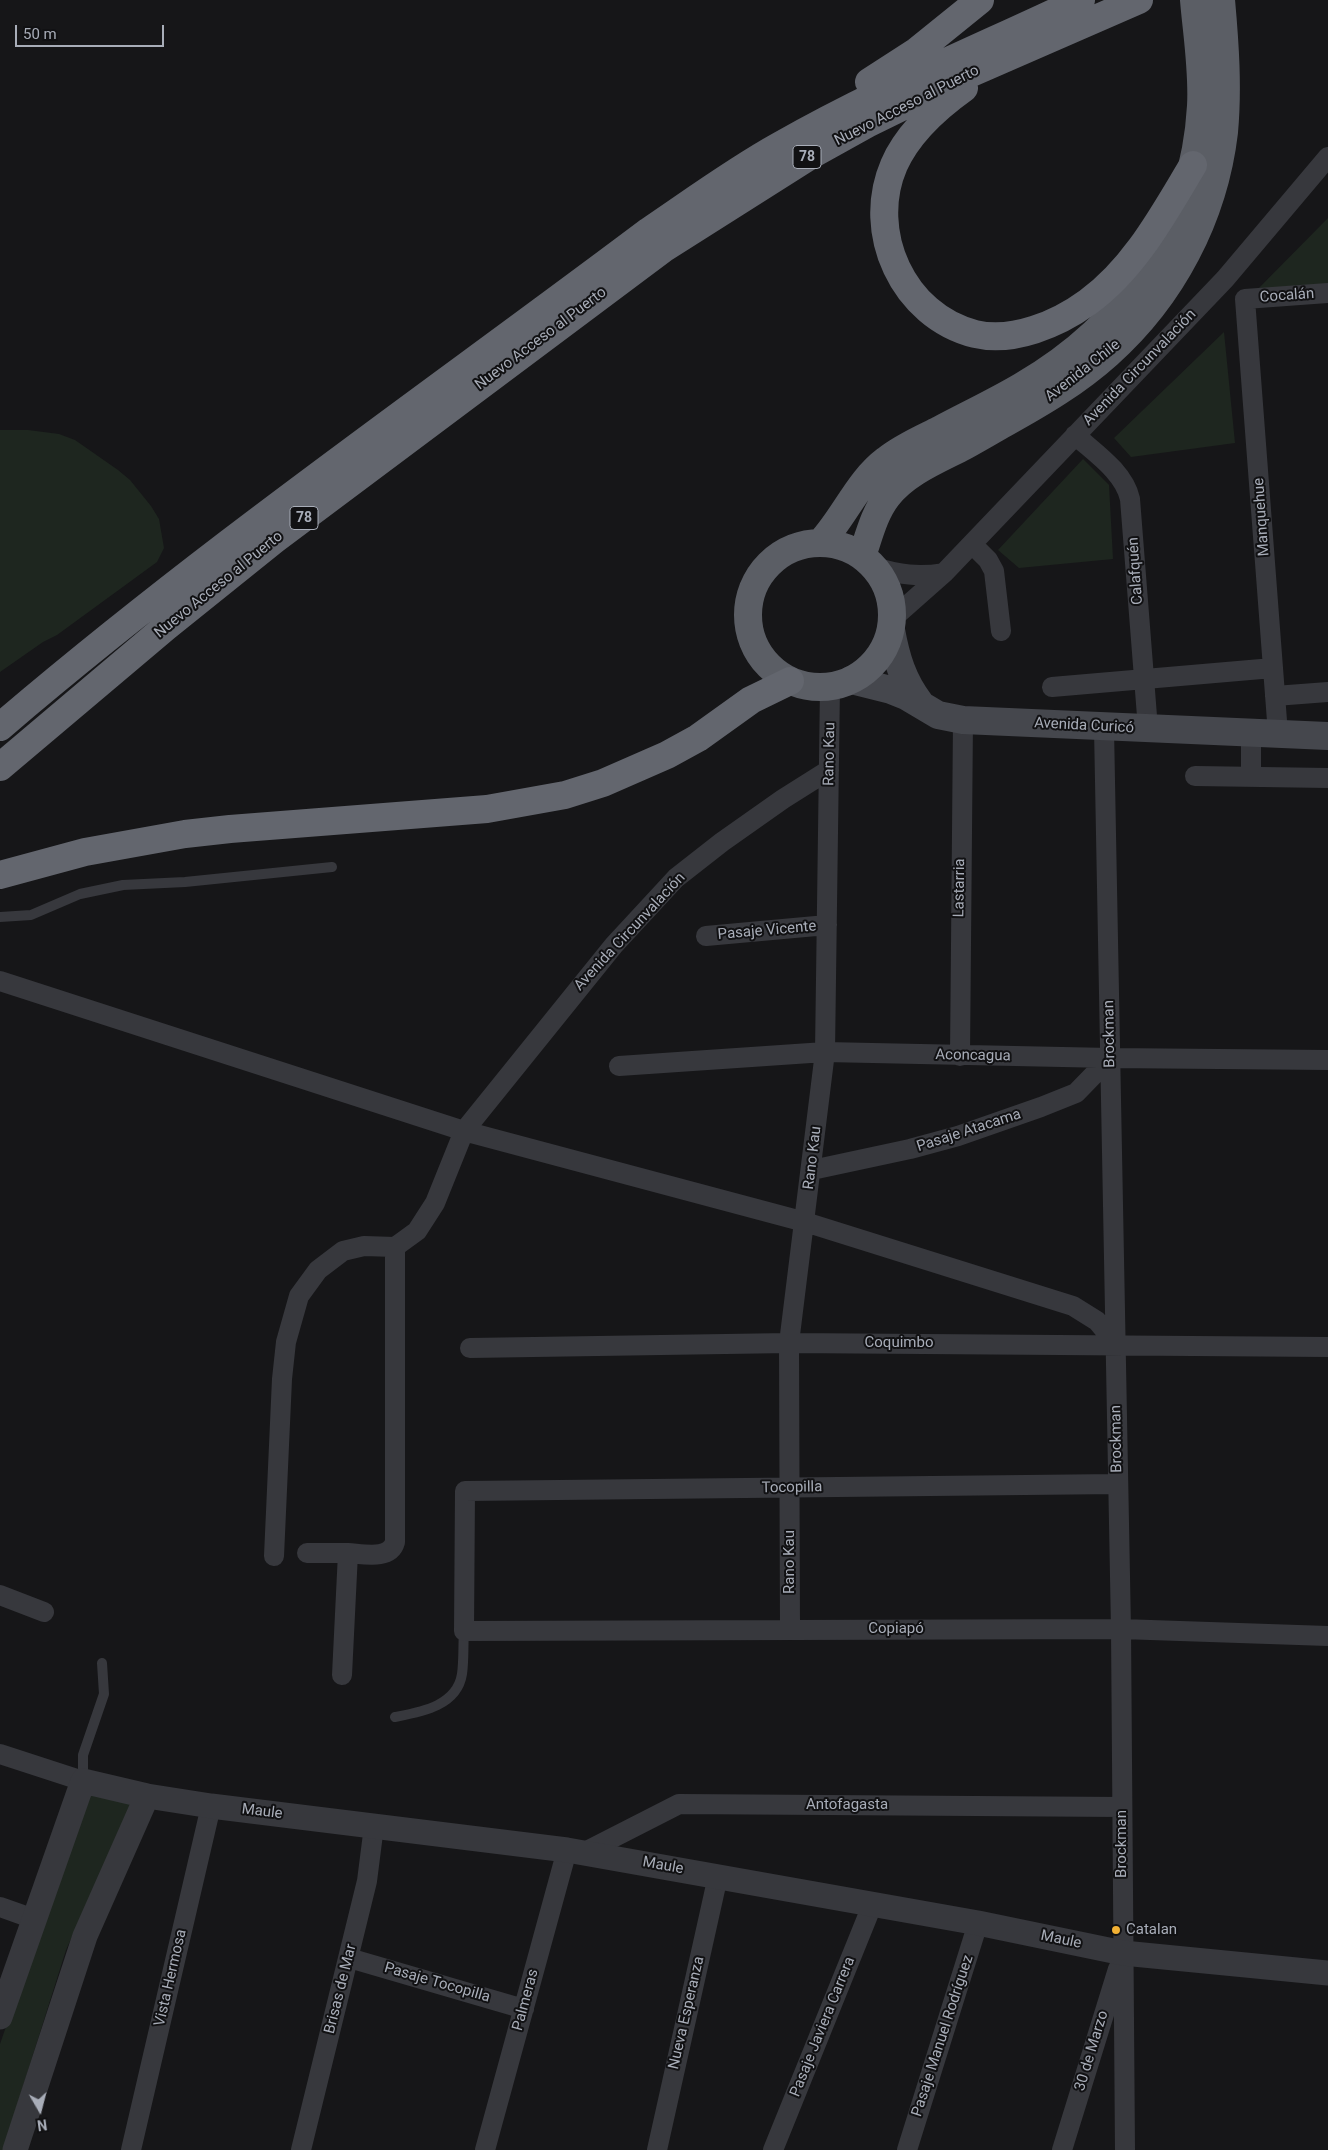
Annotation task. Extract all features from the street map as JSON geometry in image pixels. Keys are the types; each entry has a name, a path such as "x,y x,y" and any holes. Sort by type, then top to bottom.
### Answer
{"highway":[{"path":"779,146 829,108 917,51 980,0"},
{"name":"Nuevo Acceso al Puerto","path":"0,726 87,652 258,519 702,194 779,146 886,90 1081,0"},
{"name":"Nuevo Acceso al Puerto","path":"0,767 167,626 274,540 663,249 813,154 924,95 1139,0"},
{"name":"Avenida Chile","path":"821,542 834,529 871,473 885,461 912,444 996,401 1046,371 1088,340 1106,323 1137,287 1162,247 1176,217 1193,165 1200,110 1199,62 1194,0"},
{"name":"Avenida Chile","path":"869,562 878,514 886,499 899,484 923,468 1065,388 1108,355 1129,334 1161,295 1175,274 1198,227 1216,176 1226,105 1225,41 1221,0"},
{"path":"1011,56 960,91 926,119 906,144 894,165 887,190 883,218 887,245 896,271 912,293 932,312 952,324 976,334 1004,335 1032,331 1052,323 1088,302 1105,289 1136,252 1157,224 1193,165"},
{"path":"821,542 850,549 869,562 883,579 889,592 892,625 885,646 877,660 865,672 840,683 803,685 790,681 770,667 755,647 749,632 747,616 749,599 759,577 775,558 805,544 821,542"},
{"path":"0,702 87,652"},
{"path":"0,874 86,852 185,834 487,809 527,803 565,794 603,783 667,755 698,738 751,700 790,681"}],"main road":[{"name":"Avenida Curicó","path":"892,625 901,671 906,683 920,704"},
{"name":"Avenida Curicó","path":"840,683 891,690 938,715 963,720 1104,728 1328,736"},
{"path":"1278,734 1328,754"}],"street":[{"name":"Avenida Circunvalación","path":"892,625 1076,436 1225,279 1328,157"},
{"name":"Cocalán","path":"1225,279 1245,299 1328,293"},
{"name":"Manquehue","path":"1245,299 1278,734"},
{"name":"Calafquén","path":"1076,436 1119,476 1128,488 1148,729"},
{"path":"972,544 988,560 994,570 1001,631"},
{"path":"869,562 893,573 910,576 944,573"},
{"path":"1052,687 1273,668"},
{"name":"Rano Kau","path":"790,1630 789,1343 826,1052 829,770 840,683"},
{"path":"1275,696 1328,692"},
{"name":"Lastarria","path":"960,1056 963,720"},
{"name":"Brockman","path":"1104,728 1121,1628 1125,2150"},
{"path":"1251,734 1251,777"},
{"name":"Avenida Circunvalación","path":"395,1247 417,1231 435,1203 464,1132 590,974 676,878 730,837 829,770"},
{"path":"1194,776 1328,778"},
{"name":"Pasaje Vicente","path":"706,936 827,925"},
{"path":"0,981 464,1132 805,1222 1073,1306 1097,1321 1116,1344"},
{"name":"Aconcagua","path":"619,1066 826,1052 960,1056 1328,1060"},
{"name":"Pasaje Atacama","path":"812,1170 910,1149 966,1133 1041,1107 1076,1093 1110,1058"},
{"path":"274,1556 282,1379 286,1342 299,1296 318,1270 343,1251 364,1246 395,1247 395,1542 393,1549 386,1554 307,1553"},
{"name":"Coquimbo","path":"470,1348 789,1343 1328,1347"},
{"name":"Tocopilla","path":"464,1631 465,1490 1118,1484"},
{"path":"342,1675 348,1553"},
{"path":"0,1595 44,1612"},
{"name":"Copiapó","path":"464,1631 1121,1628 1328,1636"},
{"name":"Maule","path":"0,1754 83,1781 147,1796 211,1806 575,1851 873,1903 1123,1953 1328,1973"},
{"path":"0,2017 83,1781"},
{"path":"15,2150 86,1936 147,1796"},
{"name":"Antofagasta","path":"575,1851 679,1804 1122,1807"},
{"name":"Vista Hermosa","path":"131,2150 211,1806"},
{"name":"Brisas de Mar","path":"301,2150 367,1881 374,1826"},
{"name":"Palmeras","path":"485,2150 524,2009 575,1851"},
{"name":"Nueva Esperanza","path":"657,2150 718,1876"},
{"name":"Pasaje Javiera Carrera","path":"773,2150 873,1903"},
{"path":"0,1907 34,1919"},
{"name":"Pasaje Manuel Rodríguez","path":"907,2150 978,1923"},
{"name":"30 de Marzo","path":"1062,2150 1123,1953"},
{"name":"Pasaje Tocopilla","path":"349,1958 524,2009"}],"lane":[{"path":"0,917 31,915 80,894 123,885 184,882 332,867"},
{"path":"395,1717 423,1712 442,1703 454,1693 462,1676 464,1631"},
{"path":"83,1781 83,1755 104,1694 102,1663"}],"shaded area":[{"path":"1328,218 1328,288 1252,295"},
{"path":"1224,332 1235,443 1131,457 1114,438"},
{"path":"0,430 28,430 59,434 75,440 118,470 130,480 159,519 164,548 157,562 57,635 43,642 0,672"},
{"path":"1083,459 1109,485 1113,559 1019,568 998,550"},
{"path":"87,1792 132,1803 66,1950 3,2150 0,2150 0,2044"}],"place":[{"name":"Catalan","path":"1116,1930"}]}
